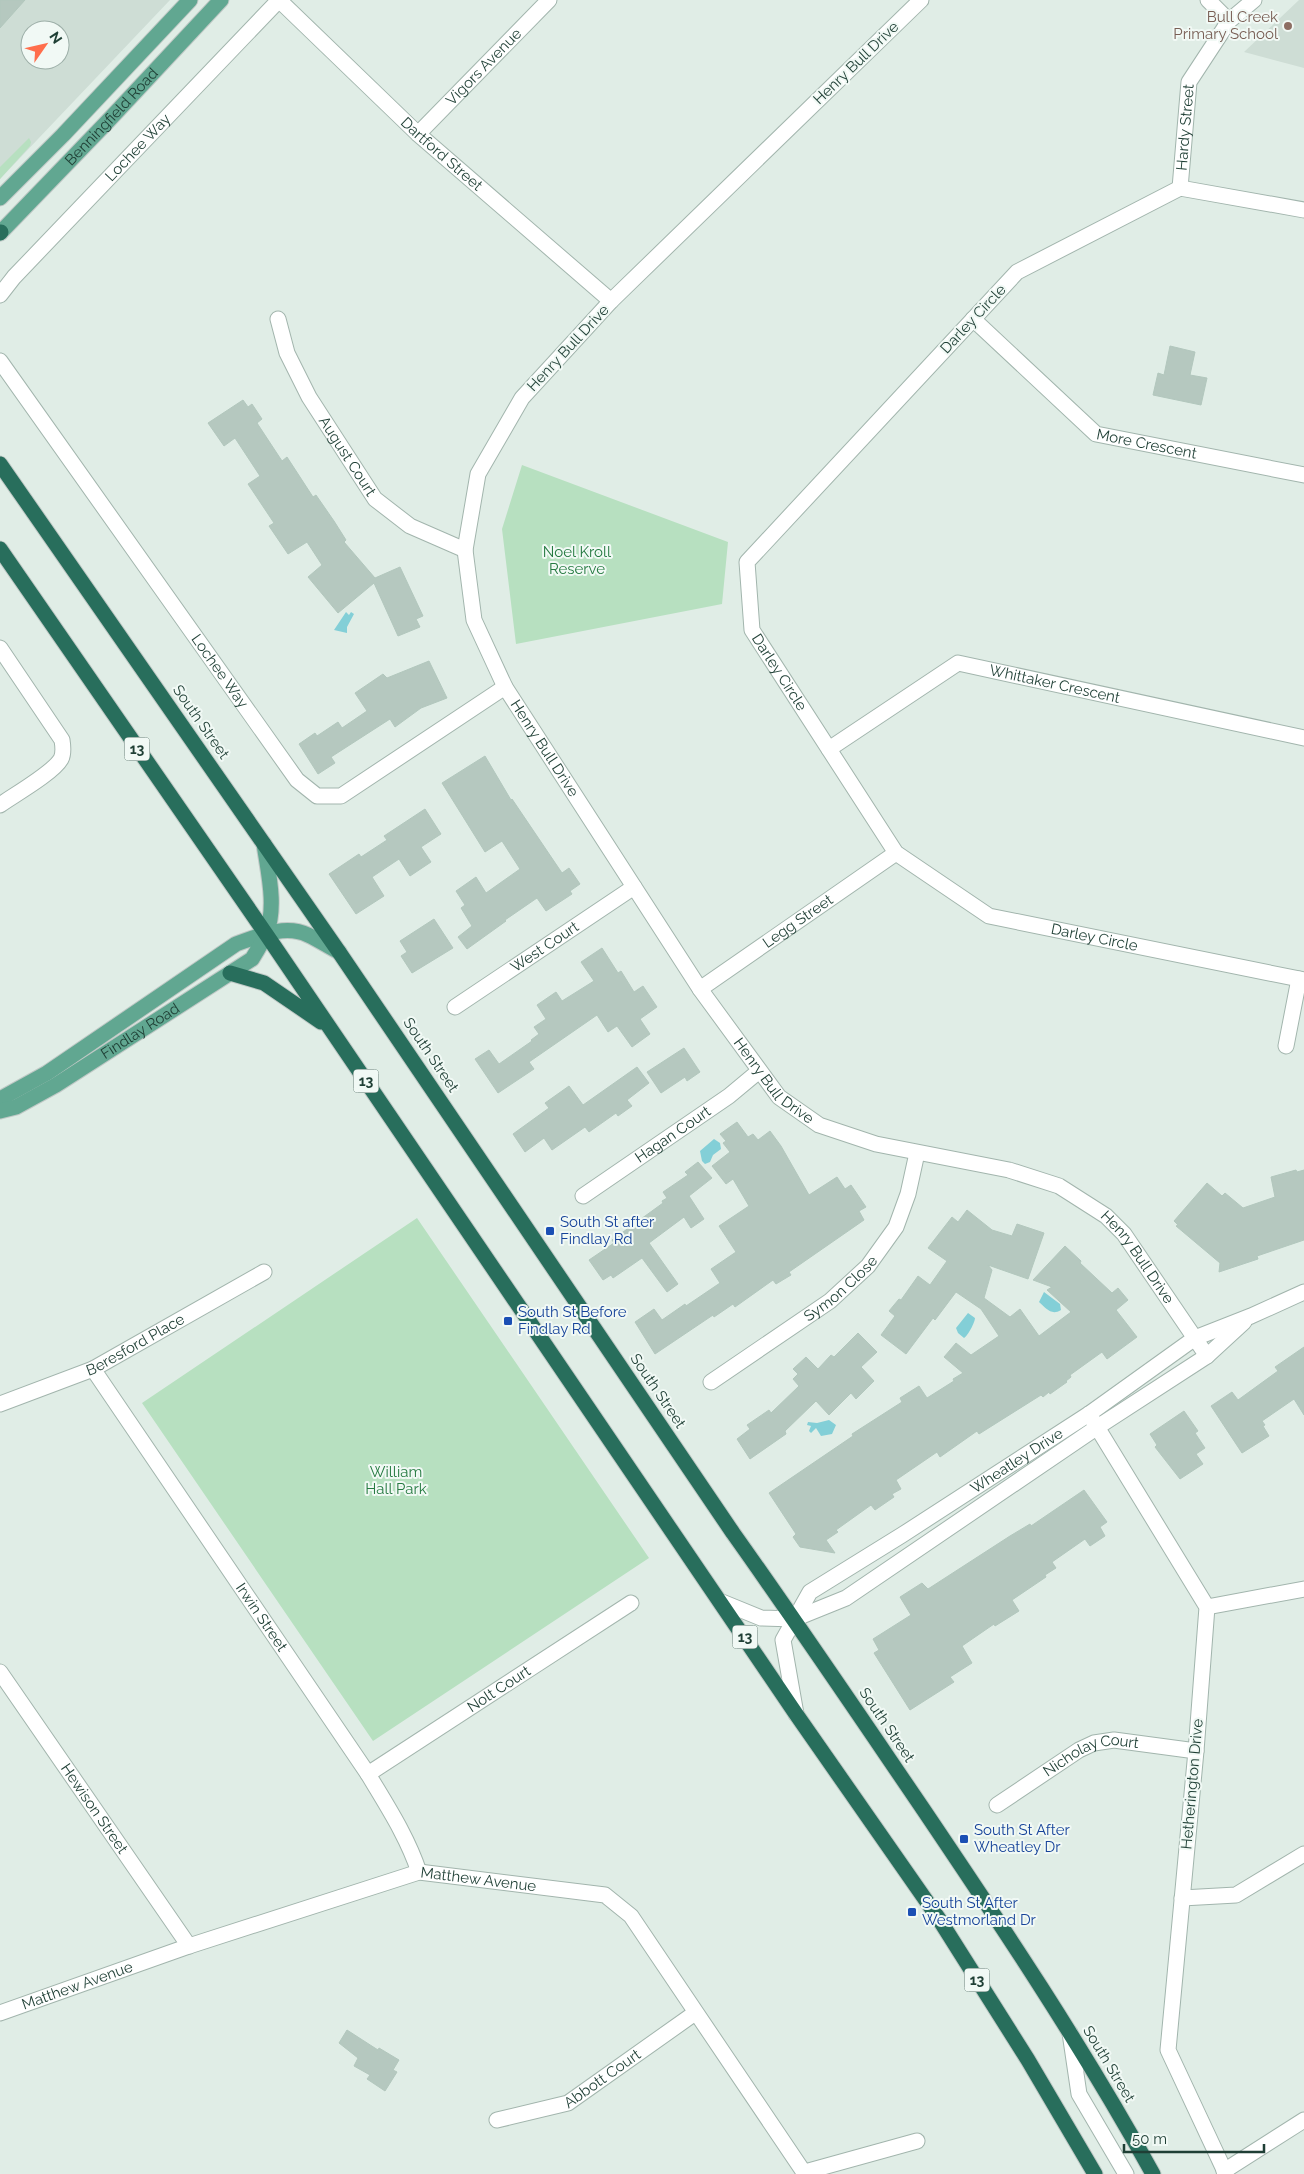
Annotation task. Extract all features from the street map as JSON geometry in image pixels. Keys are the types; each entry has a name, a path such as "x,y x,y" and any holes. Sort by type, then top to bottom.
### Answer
{"highway":[{"name":"South Street","path":"0,464 339,952 733,1534 794,1619 958,1861 1070,2033 1152,2174"},
{"name":"13","path":"0,550 266,934 722,1602 796,1714 938,1919 1028,2060 1094,2174"},
{"path":"230,973 264,983 330,1029"}],"main road":[{"name":"Benningfield Road","path":"0,198 63,135 190,0"},
{"name":"Benningfield Road","path":"0,232 108,121 221,0"},
{"name":"Findlay Road","path":"0,1111 16,1106 56,1085 252,959 266,934 270,914 271,892 264,844"},
{"name":"Findlay Road","path":"0,1099 47,1073 236,944 266,934 288,930 307,934 339,952"}],"street":[{"name":"Dartford Street","path":"279,0 418,134 611,302"},
{"name":"Lochee Way","path":"0,295 14,277 279,0"},
{"name":"Vigors Avenue","path":"418,134 549,0"},
{"name":"Henry Bull Drive","path":"921,0 611,302 522,398 478,474 465,550 474,620 505,687 700,989 779,1097 819,1126 876,1144 1009,1170 1059,1186 1106,1216 1134,1248 1207,1356"},
{"path":"1208,0 1229,21"},
{"name":"Hardy Street","path":"1180,188 1189,82 1229,21 1254,0"},
{"path":"1180,188 1304,210"},
{"name":"Darley Circle","path":"1180,188 1017,272 747,562 752,630 896,854 989,916 1302,979 1286,1046"},
{"name":"August Court","path":"278,319 287,353 309,397 375,499 410,526 465,550"},
{"name":"More Crescent","path":"973,319 1096,434 1304,476"},
{"name":"Lochee Way","path":"0,361 297,780 318,796 341,796 505,687"},
{"path":"0,648 62,740 64,747 60,761 55,766 0,805"},
{"name":"Whittaker Crescent","path":"829,749 958,662 1304,738"},
{"name":"Legg Street","path":"700,989 896,854"},
{"name":"West Court","path":"455,1007 634,887"},
{"name":"Hagan Court","path":"583,1196 729,1096 759,1071"},
{"name":"Symon Close","path":"711,1382 830,1301 868,1266 896,1227 908,1194 916,1153"},
{"name":"Beresford Place","path":"0,1404 93,1369 264,1272"},
{"name":"Wheatley Drive","path":"796,1714 783,1640 810,1592 834,1579 1089,1414 1195,1338 1251,1316 1304,1292"},
{"name":"Wheatley Drive","path":"722,1602 762,1618 794,1619 846,1598 1096,1428 1207,1356 1251,1316"},
{"name":"Irwin Street","path":"93,1369 368,1774 398,1823 411,1848 419,1872"},
{"path":"1089,1414 1207,1607 1304,1589"},
{"name":"Nolt Court","path":"368,1774 631,1603"},
{"name":"Hetherington Drive","path":"1207,1607 1196,1751 1168,2050 1225,2172"},
{"name":"Hewison Street","path":"0,1672 189,1946"},
{"name":"Nicholay Court","path":"997,1805 1079,1750 1094,1743 1114,1740 1196,1751"},
{"path":"1182,1898 1236,1895 1304,1854"},
{"name":"Matthew Avenue","path":"0,2013 189,1946 419,1872 605,1895 631,1916 805,2173"},
{"name":"Abbott Court","path":"497,2120 568,2103 695,2013"},
{"path":"1070,2033 1079,2094 1126,2174"},
{"path":"1225,2172 1304,2120"},
{"path":"805,2173 918,2141"}],"shaded area":[{"path":"0,0 170,0 0,179"},
{"name":"Bull Creek Primary School","path":"1299,0 1304,0 1304,68 1244,52"}],"green space":[{"path":"29,138 30,146 0,179 0,167"},
{"name":"Noel Kroll Reserve","path":"522,465 728,542 722,604 516,644 502,529"},
{"name":"William Hall Park","path":"417,1218 649,1558 373,1741 142,1403"}],"water":[{"path":"346,612 349,615 351,612 354,614 347,627 347,633 334,630"},
{"path":"714,1139 720,1143 721,1149 713,1155 710,1162 705,1164 702,1161 700,1151"},
{"path":"1044,1292 1060,1304 1061,1310 1051,1312 1039,1302"},
{"path":"968,1313 975,1318 971,1329 964,1338 958,1333 956,1328"},
{"path":"829,1420 836,1425 832,1434 821,1436 816,1428 811,1433 809,1431 811,1426 807,1425 808,1422 817,1423"}],"building":[{"path":"0,0 25,0 0,28"},
{"path":"1170,346 1195,352 1190,375 1207,378 1201,405 1153,395 1158,373 1164,375"},
{"path":"243,400 248,407 252,404 262,419 257,423 282,461 287,457 313,497 316,495 334,521 346,540 344,542 375,578 400,567 423,616 416,619 420,627 398,636 374,583 338,613 308,577 322,565 307,542 288,554 269,526 274,523 248,484 260,476 235,438 224,446 208,423"},
{"path":"429,661 447,698 421,708 395,727 390,719 331,757 335,763 318,774 299,744 315,733 317,736 338,722 342,728 367,711 355,693 383,674 387,678"},
{"path":"485,756 511,800 562,873 569,868 580,884 570,891 572,894 546,911 537,898 467,949 458,937 472,926 461,908 465,905 456,891 476,877 486,893 520,869 502,841 485,852 442,783"},
{"path":"425,809 441,834 421,847 431,862 410,876 399,859 372,877 384,896 356,914 329,874 359,854 361,857 387,840 384,836"},
{"path":"434,919 453,948 412,973 401,956 407,952 400,941"},
{"path":"602,948 618,973 621,971 634,992 643,986 657,1007 640,1019 650,1034 632,1047 617,1026 608,1032 597,1015 529,1062 534,1069 498,1093 475,1059 489,1050 499,1064 532,1041 539,1034 534,1027 546,1019 537,1005 556,992 562,1001 594,981 581,962"},
{"path":"684,1048 700,1072 687,1081 685,1077 661,1093 647,1072"},
{"path":"637,1067 649,1083 627,1100 632,1106 618,1116 616,1113 589,1132 585,1127 552,1150 544,1138 525,1152 513,1134 549,1108 545,1103 569,1086 583,1105"},
{"path":"737,1122 748,1137 753,1134 758,1140 770,1131 781,1146 809,1195 837,1177 845,1189 851,1185 866,1207 859,1211 864,1220 789,1272 791,1275 776,1284 773,1280 735,1307 733,1304 714,1317 713,1315 655,1354 635,1322 654,1309 662,1320 720,1283 711,1269 736,1252 719,1226 749,1206 733,1179 726,1184 712,1166 730,1152 723,1143 726,1141 720,1134"},
{"path":"698,1162 712,1178 689,1196 704,1219 691,1228 684,1217 649,1243 678,1284 667,1292 642,1258 613,1278 611,1275 603,1280 589,1260 614,1243 612,1240 663,1203 662,1201 667,1198 663,1192 688,1175 685,1172"},
{"path":"1296,1170 1297,1172 1304,1170 1304,1240 1257,1256 1258,1259 1219,1272 1220,1263 1176,1226 1178,1225 1174,1221 1207,1183 1222,1196 1225,1193 1243,1208 1275,1197 1271,1177"},
{"path":"967,1210 992,1230 1012,1236 1017,1224 1044,1233 1028,1279 988,1265 992,1270 984,1298 1010,1317 1020,1309 1039,1336 1071,1312 1047,1290 1052,1287 1033,1280 1065,1246 1112,1293 1118,1288 1128,1300 1116,1310 1137,1337 1107,1359 1102,1352 1070,1375 1071,1377 1067,1382 1050,1394 1049,1392 1043,1397 1041,1395 979,1434 977,1431 940,1457 937,1452 896,1480 901,1489 892,1494 894,1497 875,1510 871,1505 836,1530 838,1532 826,1540 835,1553 800,1547 793,1537 796,1534 769,1493 853,1436 852,1434 902,1402 900,1398 919,1386 927,1398 954,1381 953,1379 963,1373 944,1357 956,1343 971,1355 999,1336 981,1309 956,1292 935,1320 933,1318 906,1354 881,1335 895,1316 889,1311 899,1299 901,1300 918,1276 930,1285 947,1261 928,1248 952,1217 958,1222"},
{"path":"858,1333 877,1352 861,1367 874,1381 856,1399 851,1393 829,1415 816,1401 785,1431 786,1434 750,1459 737,1439 750,1429 747,1425 769,1410 771,1413 799,1386 793,1379 798,1374 793,1369 806,1357 818,1369 831,1355 834,1357"},
{"path":"1304,1347 1304,1415 1294,1399 1262,1421 1269,1436 1242,1453 1211,1406 1232,1392 1238,1400 1278,1371 1275,1367"},
{"path":"1184,1411 1198,1431 1195,1433 1205,1448 1196,1454 1203,1464 1180,1479 1155,1447 1157,1445 1150,1434"},
{"path":"1084,1490 1107,1522 1100,1527 1105,1536 1090,1546 1085,1539 1052,1562 1056,1568 1012,1600 1019,1611 995,1626 994,1624 962,1646 972,1663 950,1677 954,1682 910,1710 874,1653 879,1650 873,1639 911,1615 900,1597 922,1583 928,1589 1010,1536 1030,1524 1031,1526"},
{"path":"347,2030 378,2050 379,2048 399,2060 393,2070 397,2072 385,2091 367,2079 370,2075 354,2066 358,2058 339,2043"}],"place":[{"name":"Bull Creek Primary School","path":"1288,26"},
{"name":"South St after Findlay Rd","path":"550,1231"},
{"name":"South St Before Findlay Rd","path":"508,1321"},
{"name":"South St After Wheatley Dr","path":"964,1839"},
{"name":"South St After Westmorland Dr","path":"912,1912"}]}
